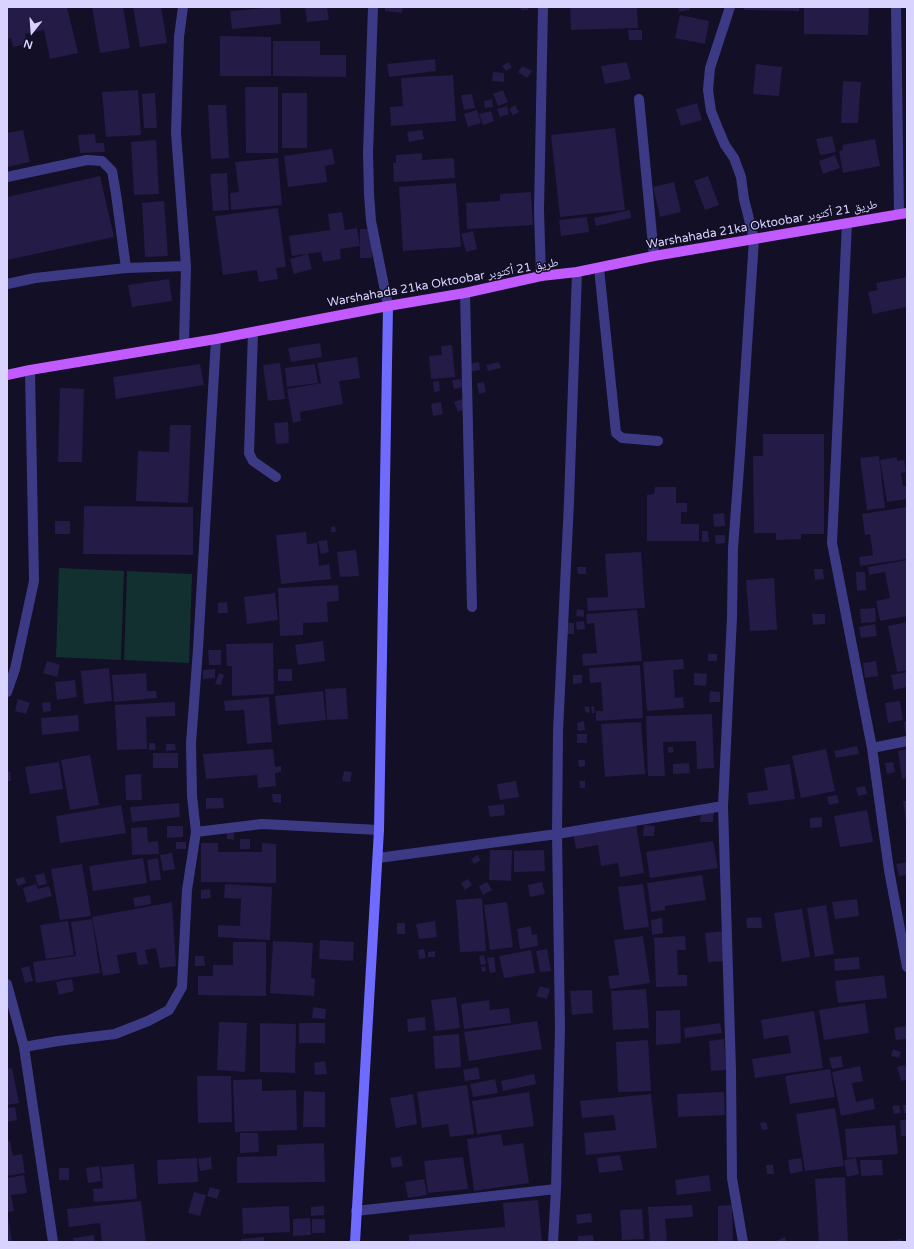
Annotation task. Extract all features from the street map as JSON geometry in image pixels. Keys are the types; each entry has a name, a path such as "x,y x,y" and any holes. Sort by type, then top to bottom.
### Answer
{"main road":[{"name":"Warshahada 21ka Oktoobar طريق 21 أكتوبر","path":"7,375 465,293 541,276 577,272 654,256 847,222 903,214"}],"street":[{"path":"183,7 179,37 176,133 186,266 184,344"},
{"path":"355,1242 379,830 388,306 371,222 369,194 368,153 373,7"},
{"path":"541,276 539,210 543,7"},
{"path":"730,7 710,68 708,90 711,111 725,145 734,158 741,177 744,199 754,239 733,549 732,617 723,806 730,1039 732,1178 743,1242"},
{"path":"896,7 903,214"},
{"path":"639,99 654,256"},
{"path":"7,177 87,160 102,161 112,171 126,268"},
{"path":"847,222 832,543 872,748 889,870 907,967"},
{"path":"7,284 35,278 126,268 186,266"},
{"path":"599,268 616,433 622,438 658,442"},
{"path":"553,1242 556,1189 560,1028 557,834 558,731 569,510 577,272"},
{"path":"465,293 472,607"},
{"path":"253,332 249,453 253,461 276,477"},
{"path":"24,1047 115,1034 148,1021 169,1010 182,986 187,890 196,832 192,796 191,743 199,634 216,338"},
{"path":"7,692 15,669 34,581 30,370"},
{"path":"872,748 907,741"},
{"path":"378,858 557,834 723,806"},
{"path":"196,832 262,824 379,830"},
{"path":"7,984 10,1006 24,1047 54,1242"},
{"path":"356,1211 556,1189"}],"green space":[{"path":"59,568 124,571 121,660 56,657"},
{"path":"127,571 192,574 189,663 124,660"}],"building":[{"path":"7,7 67,7 78,53 50,59 44,30 25,34 27,44 13,47 11,38 7,39"},
{"path":"92,7 123,7 130,48 100,53"},
{"path":"133,7 161,7 167,43 140,47"},
{"path":"280,7 281,24 232,29 230,11"},
{"path":"305,7 327,7 329,20 307,22"},
{"path":"385,7 403,7 402,13 385,11"},
{"path":"520,7 528,7 528,10 521,10"},
{"path":"570,7 637,7 638,28 571,30"},
{"path":"678,7 690,7 690,10 679,12"},
{"path":"744,7 799,7 799,11 744,10"},
{"path":"804,7 869,7 868,35 804,34"},
{"path":"680,15 709,21 705,44 675,38"},
{"path":"628,30 642,30 642,40 629,40"},
{"path":"220,36 271,37 271,76 220,76"},
{"path":"273,41 320,41 320,55 346,55 346,77 273,76"},
{"path":"435,59 436,71 389,77 387,64"},
{"path":"508,62 512,67 506,71 502,66"},
{"path":"627,62 631,79 605,84 601,66"},
{"path":"756,64 782,67 779,96 753,94"},
{"path":"522,66 532,71 527,78 518,72"},
{"path":"493,72 504,73 504,82 492,81"},
{"path":"453,75 456,121 391,126 390,107 403,106 401,78"},
{"path":"843,81 861,82 858,123 841,123"},
{"path":"245,87 278,87 278,153 246,153"},
{"path":"138,90 141,135 106,137 102,92"},
{"path":"503,90 508,102 498,106 493,94"},
{"path":"155,93 157,128 144,128 142,94"},
{"path":"282,93 307,93 307,148 282,148"},
{"path":"472,94 475,108 464,110 461,95"},
{"path":"492,99 493,107 485,108 484,101"},
{"path":"697,103 702,120 681,126 676,109"},
{"path":"208,105 226,105 229,158 211,159"},
{"path":"515,105 519,112 513,115 509,109"},
{"path":"507,106 509,114 500,117 497,109"},
{"path":"477,110 481,123 468,127 464,114"},
{"path":"491,111 494,121 483,125 479,114"},
{"path":"615,128 625,210 560,217 551,135"},
{"path":"23,130 30,162 7,167 7,133"},
{"path":"422,130 424,139 409,142 407,132"},
{"path":"95,134 96,143 104,143 105,152 80,153 78,135"},
{"path":"832,136 836,152 820,155 816,139"},
{"path":"875,139 880,166 843,173 839,151 843,150 842,145"},
{"path":"156,140 159,194 134,195 131,142"},
{"path":"332,149 335,164 325,166 327,182 288,187 284,156"},
{"path":"422,153 422,160 454,158 455,178 394,182 393,163 396,163 396,155"},
{"path":"835,155 840,168 823,174 819,161"},
{"path":"278,158 282,205 231,210 230,193 239,192 235,162"},
{"path":"227,173 229,210 213,211 210,174"},
{"path":"100,176 114,237 7,260 7,197"},
{"path":"708,176 719,205 705,210 694,181"},
{"path":"674,182 681,212 660,217 653,187"},
{"path":"456,183 461,247 403,251 399,187"},
{"path":"531,192 533,225 467,229 466,203 500,201 500,194"},
{"path":"164,201 168,256 145,257 142,203"},
{"path":"278,208 286,267 276,268 278,279 259,282 257,270 223,275 215,216"},
{"path":"630,210 631,218 596,226 594,218"},
{"path":"342,212 345,230 357,228 360,246 340,249 341,259 323,262 321,252 292,256 289,236 330,230 328,214"},
{"path":"587,217 589,232 561,236 559,220"},
{"path":"360,229 372,229 372,258 360,258"},
{"path":"473,231 477,249 466,252 461,234"},
{"path":"308,254 312,269 294,274 290,259"},
{"path":"907,277 907,307 873,314 868,292 878,290 876,283"},
{"path":"169,279 172,301 132,307 128,285"},
{"path":"320,343 322,357 291,362 288,348"},
{"path":"452,345 455,377 431,379 429,356 442,355 441,346"},
{"path":"357,357 360,378 339,381 343,404 300,412 301,421 293,423 287,389 321,383 317,363"},
{"path":"479,362 480,370 469,372 468,364"},
{"path":"499,362 501,368 488,371 486,365"},
{"path":"280,363 285,399 268,401 263,365"},
{"path":"200,364 204,385 116,399 113,377"},
{"path":"315,364 318,383 287,387 285,368"},
{"path":"461,379 463,387 454,389 452,380"},
{"path":"439,381 440,391 434,392 433,382"},
{"path":"484,382 486,392 479,394 477,383"},
{"path":"60,388 84,389 82,462 58,462"},
{"path":"462,399 467,408 458,412 454,402"},
{"path":"441,402 443,414 433,416 431,404"},
{"path":"288,422 289,443 276,444 274,423"},
{"path":"170,425 191,425 188,503 136,501 138,451 169,452"},
{"path":"763,434 824,434 824,534 801,534 801,539 776,540 776,533 754,533 753,456 763,456"},
{"path":"879,456 885,508 867,510 860,458"},
{"path":"897,457 897,461 904,460 906,472 901,473 903,486 907,486 907,499 887,502 880,460"},
{"path":"655,487 676,487 676,503 687,503 687,512 681,512 681,524 699,524 699,541 647,541 647,495 654,494"},
{"path":"84,506 193,507 193,555 83,554"},
{"path":"907,507 907,559 860,566 859,557 873,555 870,534 865,535 862,514"},
{"path":"724,513 725,526 714,527 713,514"},
{"path":"55,521 70,521 70,534 55,534"},
{"path":"335,526 336,532 331,532 331,527"},
{"path":"702,531 708,531 709,542 702,542"},
{"path":"306,532 307,544 317,543 319,566 329,564 331,579 281,584 276,535"},
{"path":"715,535 725,535 725,543 716,544"},
{"path":"327,540 329,552 321,554 318,541"},
{"path":"356,550 359,576 340,577 337,552"},
{"path":"641,552 645,608 588,611 587,598 608,597 605,554"},
{"path":"907,560 907,616 880,621 876,601 890,598 885,572 869,575 868,567"},
{"path":"577,567 586,567 586,574 578,574"},
{"path":"814,569 823,569 824,579 815,580"},
{"path":"856,572 865,572 866,590 857,591"},
{"path":"774,578 777,630 750,631 746,580"},
{"path":"338,585 339,601 327,602 328,622 303,623 303,635 280,636 278,588"},
{"path":"275,593 278,620 247,624 244,597"},
{"path":"227,602 228,613 218,613 218,603"},
{"path":"875,608 876,622 861,623 860,609"},
{"path":"577,609 584,610 584,617 576,616"},
{"path":"637,610 642,661 583,666 582,654 597,653 594,623 587,624 586,614"},
{"path":"812,614 825,614 825,624 813,625"},
{"path":"584,621 585,629 577,630 576,622"},
{"path":"907,622 907,670 897,672 888,626"},
{"path":"566,623 574,623 574,634 565,634"},
{"path":"875,624 877,636 861,638 859,627"},
{"path":"323,641 325,661 298,665 295,645"},
{"path":"273,643 274,694 232,696 232,666 227,666 226,644"},
{"path":"208,650 221,650 221,665 209,665"},
{"path":"708,654 717,654 717,661 708,661"},
{"path":"683,659 684,669 673,670 675,698 683,697 684,708 647,711 643,662"},
{"path":"47,661 60,665 57,677 43,673"},
{"path":"876,661 878,676 865,678 863,663"},
{"path":"640,665 643,718 596,721 596,711 603,711 601,682 590,683 589,668"},
{"path":"109,668 112,701 84,704 81,671"},
{"path":"215,669 215,678 203,679 203,670"},
{"path":"278,669 292,669 292,681 278,681"},
{"path":"907,672 907,687 894,690 891,675"},
{"path":"146,673 147,691 156,691 157,698 114,702 112,675"},
{"path":"219,673 224,675 221,685 215,684"},
{"path":"694,673 707,674 706,686 694,685"},
{"path":"573,675 582,675 582,683 573,684"},
{"path":"75,680 77,697 57,700 55,682"},
{"path":"346,688 348,719 327,720 325,689"},
{"path":"323,691 326,720 278,725 275,696"},
{"path":"710,691 720,692 720,702 709,702"},
{"path":"269,697 272,742 247,744 244,710 225,711 224,701"},
{"path":"18,699 30,703 26,714 15,711"},
{"path":"900,701 903,720 888,723 885,703"},
{"path":"50,702 51,711 43,712 42,703"},
{"path":"175,702 175,716 146,717 147,749 117,750 115,705"},
{"path":"589,706 590,712 586,713 584,707"},
{"path":"594,706 595,713 592,713 591,707"},
{"path":"712,714 714,768 697,769 696,741 663,742 665,776 648,776 646,716"},
{"path":"78,715 79,731 42,735 41,718"},
{"path":"584,721 585,730 578,731 577,723"},
{"path":"641,722 645,774 605,777 601,724"},
{"path":"904,722 907,722 907,732 905,732"},
{"path":"577,734 587,734 587,743 577,743"},
{"path":"149,743 155,743 156,750 149,750"},
{"path":"166,744 175,744 176,750 166,751"},
{"path":"857,746 859,754 836,758 834,751"},
{"path":"668,747 673,747 674,752 668,753"},
{"path":"273,749 275,767 281,766 281,772 275,773 276,786 258,788 257,775 206,779 203,754"},
{"path":"826,749 835,791 801,798 792,756"},
{"path":"907,749 907,778 902,779 898,751"},
{"path":"153,753 178,753 178,768 153,768"},
{"path":"90,755 99,805 70,810 61,760"},
{"path":"578,760 585,760 585,766 579,767"},
{"path":"59,762 63,789 30,794 25,767"},
{"path":"893,762 895,772 887,774 885,763"},
{"path":"689,763 690,773 673,774 673,764"},
{"path":"790,764 795,799 749,805 747,793 768,790 764,768"},
{"path":"10,771 11,781 7,781 7,772"},
{"path":"344,771 352,772 350,782 342,781"},
{"path":"141,774 142,800 126,800 125,775"},
{"path":"516,781 519,797 500,800 497,784"},
{"path":"579,781 585,781 585,788 580,788"},
{"path":"865,786 867,794 858,796 856,788"},
{"path":"272,794 281,794 281,803 273,802"},
{"path":"837,795 839,803 829,805 827,797"},
{"path":"206,798 223,798 224,808 206,809"},
{"path":"903,801 907,801 907,821 906,821"},
{"path":"179,803 180,817 132,822 130,807"},
{"path":"504,804 505,815 490,817 488,806"},
{"path":"121,805 126,833 60,843 56,816"},
{"path":"867,810 873,842 840,847 834,816"},
{"path":"701,812 714,812 713,822 700,822"},
{"path":"822,817 822,827 810,828 810,818"},
{"path":"636,824 644,873 620,877 618,863 601,866 598,845 576,849 573,833"},
{"path":"644,825 655,826 654,836 643,836"},
{"path":"167,826 183,826 183,837 167,838"},
{"path":"147,827 148,842 158,841 159,854 132,855 131,828"},
{"path":"227,832 234,833 234,840 227,839"},
{"path":"240,839 250,839 250,849 240,849"},
{"path":"713,841 718,868 650,878 646,852"},
{"path":"176,842 186,842 186,849 176,849"},
{"path":"201,843 218,843 218,852 262,852 262,843 276,844 276,883 201,882"},
{"path":"490,850 512,850 511,881 489,880"},
{"path":"544,850 545,871 514,872 514,851"},
{"path":"172,853 175,869 163,871 160,855"},
{"path":"477,855 481,860 474,864 471,859"},
{"path":"143,858 147,883 93,891 89,866"},
{"path":"158,858 161,880 150,881 147,860"},
{"path":"907,862 907,875 899,876 896,864"},
{"path":"82,864 91,916 60,920 51,869"},
{"path":"44,873 47,884 38,886 35,875"},
{"path":"702,875 706,900 665,906 665,910 651,912 647,883"},
{"path":"24,877 26,883 18,886 15,879"},
{"path":"468,879 472,885 465,890 461,883"},
{"path":"487,882 492,890 483,895 479,886"},
{"path":"542,882 545,894 530,897 528,885"},
{"path":"36,884 38,889 49,886 52,896 27,903 23,888"},
{"path":"225,884 272,887 270,940 218,937 218,925 240,926 241,899 224,898"},
{"path":"643,884 649,927 624,930 618,887"},
{"path":"210,889 211,898 201,899 201,890"},
{"path":"150,895 151,904 135,907 133,898"},
{"path":"482,898 486,951 460,952 456,900"},
{"path":"857,899 859,916 835,919 832,902"},
{"path":"172,902 176,966 160,968 156,948 145,950 148,964 138,965 136,952 117,955 120,973 103,976 92,917"},
{"path":"507,902 513,947 490,950 484,905"},
{"path":"826,905 834,954 815,957 807,908"},
{"path":"802,909 810,957 782,962 774,913"},
{"path":"761,917 762,928 747,928 746,918"},
{"path":"662,918 663,933 652,935 651,920"},
{"path":"92,919 100,973 36,983 33,962 76,956 71,922"},
{"path":"68,921 74,955 46,959 40,925"},
{"path":"435,921 437,937 419,939 416,924"},
{"path":"397,923 405,923 405,934 397,934"},
{"path":"531,926 532,935 537,934 538,946 520,949 517,929"},
{"path":"725,931 727,961 708,962 705,933"},
{"path":"643,936 650,983 610,989 608,976 619,975 614,940"},
{"path":"685,936 686,950 677,950 678,975 687,975 687,986 656,987 654,938"},
{"path":"320,940 354,942 353,961 319,959"},
{"path":"273,941 313,943 311,978 315,979 314,996 270,993"},
{"path":"233,942 266,942 266,996 198,995 198,976 213,976 213,965 233,965"},
{"path":"424,949 426,958 419,959 418,950"},
{"path":"547,949 551,971 540,972 536,951"},
{"path":"531,950 535,973 504,978 499,956"},
{"path":"435,951 435,957 428,957 428,952"},
{"path":"484,955 486,964 481,965 479,956"},
{"path":"195,956 204,956 205,966 195,966"},
{"path":"494,957 496,972 490,973 487,958"},
{"path":"859,957 860,969 835,971 834,959"},
{"path":"29,966 33,981 25,983 21,968"},
{"path":"485,966 486,971 482,972 481,967"},
{"path":"884,975 887,998 838,1003 835,981"},
{"path":"72,979 74,991 59,995 56,982"},
{"path":"540,986 550,989 547,999 536,996"},
{"path":"646,989 649,1028 613,1030 611,991"},
{"path":"592,990 593,1013 572,1015 570,991"},
{"path":"456,997 460,1028 435,1031 431,1000"},
{"path":"489,1000 490,1010 509,1008 511,1023 464,1029 461,1004"},
{"path":"865,1003 869,1033 824,1040 819,1010"},
{"path":"313,1007 326,1009 325,1019 312,1018"},
{"path":"680,1010 681,1043 656,1045 656,1011"},
{"path":"814,1011 823,1068 755,1078 752,1059 791,1053 788,1035 764,1039 761,1020"},
{"path":"425,1017 426,1030 408,1032 407,1019"},
{"path":"537,1021 542,1049 469,1061 464,1032"},
{"path":"219,1022 247,1023 245,1072 217,1070"},
{"path":"260,1023 296,1024 295,1073 260,1072"},
{"path":"299,1023 325,1023 325,1043 299,1043"},
{"path":"720,1023 722,1033 685,1038 684,1028"},
{"path":"907,1026 907,1039 896,1040 894,1028"},
{"path":"459,1034 461,1067 435,1069 433,1036"},
{"path":"724,1039 726,1070 711,1071 709,1041"},
{"path":"648,1040 651,1091 618,1092 616,1042"},
{"path":"893,1049 901,1052 899,1058 891,1056"},
{"path":"841,1056 843,1067 832,1069 829,1058"},
{"path":"325,1061 327,1074 315,1075 314,1063"},
{"path":"905,1065 907,1079 901,1081 897,1067"},
{"path":"860,1066 863,1081 852,1083 856,1102 873,1098 875,1109 841,1116 832,1072"},
{"path":"478,1067 480,1079 465,1081 463,1070"},
{"path":"12,1068 19,1103 7,1105 7,1069"},
{"path":"830,1069 835,1097 790,1104 785,1076"},
{"path":"534,1074 536,1084 503,1091 501,1081"},
{"path":"197,1076 231,1076 232,1122 198,1123"},
{"path":"262,1079 262,1091 296,1090 297,1130 235,1132 233,1080"},
{"path":"495,1079 498,1093 473,1097 470,1084"},
{"path":"467,1085 474,1134 450,1137 448,1124 422,1128 417,1092"},
{"path":"304,1091 325,1092 325,1127 303,1127"},
{"path":"529,1092 534,1126 477,1134 472,1101"},
{"path":"724,1092 725,1115 678,1117 677,1094"},
{"path":"413,1094 417,1124 396,1128 390,1098"},
{"path":"651,1094 657,1148 586,1155 584,1133 616,1130 614,1115 582,1118 580,1101"},
{"path":"899,1105 901,1113 894,1114 892,1106"},
{"path":"903,1105 907,1105 907,1113 904,1113"},
{"path":"15,1107 17,1120 7,1122 7,1108"},
{"path":"835,1108 844,1166 805,1171 796,1114"},
{"path":"900,1120 907,1120 907,1136 901,1136"},
{"path":"766,1122 768,1129 762,1130 760,1123"},
{"path":"895,1125 898,1154 847,1158 845,1129"},
{"path":"240,1133 258,1133 259,1152 240,1153"},
{"path":"501,1134 503,1146 523,1143 529,1183 474,1191 467,1139"},
{"path":"7,1141 10,1141 13,1156 22,1154 25,1173 7,1176"},
{"path":"324,1143 325,1182 237,1183 237,1157 277,1156 277,1145"},
{"path":"620,1155 623,1170 599,1173 597,1158"},
{"path":"401,1156 403,1166 392,1168 390,1158"},
{"path":"211,1157 212,1169 200,1171 198,1159"},
{"path":"463,1157 468,1189 428,1193 424,1161"},
{"path":"197,1158 198,1182 158,1184 157,1160"},
{"path":"801,1158 803,1171 790,1174 788,1160"},
{"path":"856,1158 859,1174 847,1177 844,1160"},
{"path":"860,1160 882,1160 883,1175 861,1176"},
{"path":"134,1164 137,1199 94,1202 93,1189 103,1188 101,1167"},
{"path":"766,1165 773,1165 774,1174 767,1174"},
{"path":"99,1166 101,1181 88,1183 86,1168"},
{"path":"59,1168 69,1168 69,1180 59,1180"},
{"path":"24,1175 27,1193 11,1195 14,1211 7,1212 7,1178"},
{"path":"709,1175 711,1191 677,1195 675,1180"},
{"path":"845,1177 848,1242 819,1242 815,1179"},
{"path":"424,1179 427,1195 408,1198 405,1182"},
{"path":"210,1187 220,1190 217,1199 207,1196"},
{"path":"194,1192 206,1195 200,1216 188,1213"},
{"path":"538,1200 542,1242 409,1242 409,1235 505,1227 503,1203"},
{"path":"141,1201 146,1242 102,1242 100,1223 69,1227 67,1209"},
{"path":"692,1205 693,1217 665,1219 667,1242 650,1242 648,1207"},
{"path":"732,1205 733,1242 718,1242 718,1206"},
{"path":"289,1206 290,1232 243,1234 242,1208"},
{"path":"324,1206 324,1215 311,1216 311,1207"},
{"path":"642,1209 644,1239 622,1240 620,1210"},
{"path":"591,1213 592,1222 577,1224 576,1215"},
{"path":"8,1216 12,1242 7,1242"},
{"path":"310,1218 311,1235 293,1236 293,1219"},
{"path":"312,1219 325,1219 325,1233 312,1233"},
{"path":"94,1235 95,1242 74,1242 73,1238"},
{"path":"593,1235 594,1242 578,1242 578,1236"},
{"path":"264,1237 264,1242 241,1242 241,1239"},
{"path":"785,1237 787,1242 776,1242 776,1241"},
{"path":"902,1239 902,1242 887,1242 887,1241"}]}
